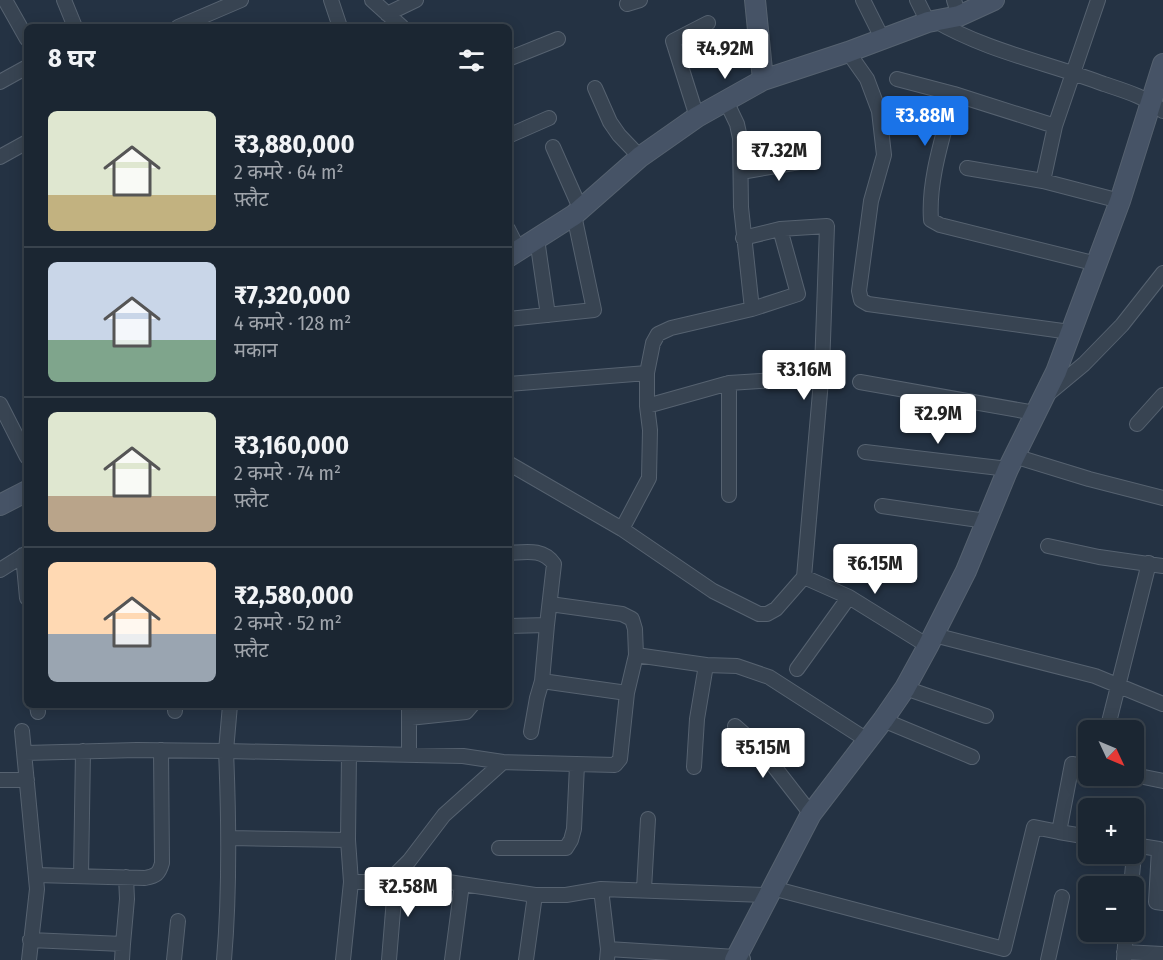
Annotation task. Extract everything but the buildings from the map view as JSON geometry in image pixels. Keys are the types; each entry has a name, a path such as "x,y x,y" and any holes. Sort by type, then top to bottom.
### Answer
{"street":[{"path":"5,0 24,34"},
{"path":"64,0 74,24"},
{"path":"185,24 241,0"},
{"path":"331,0 339,24"},
{"path":"372,0 399,24"},
{"path":"387,14 416,0"},
{"path":"755,0 763,80"},
{"path":"863,0 882,38"},
{"path":"917,0 931,21 960,36 1075,73 1157,106"},
{"path":"514,254 577,211 640,158 697,117 763,80 848,52 931,21 956,8 994,0"},
{"path":"1043,181 1055,126 1075,73 1098,0"},
{"path":"697,117 673,41 708,23"},
{"path":"512,57 558,39"},
{"path":"848,52 867,79 879,111 884,154 871,201 859,291 861,300 868,304 1070,332"},
{"path":"601,889 608,955 739,959 770,891 811,814 905,688 966,571 1011,463 1056,372 1157,106 1163,64"},
{"path":"0,82 24,69"},
{"path":"897,80 954,94 1055,126"},
{"path":"596,88 610,122 640,158"},
{"path":"954,94 935,173 930,206 931,220 940,225 1097,264"},
{"path":"726,101 737,124 740,138 743,238 752,309"},
{"path":"512,134 549,118"},
{"path":"0,157 24,146"},
{"path":"512,319 594,310 577,211 553,147"},
{"path":"741,172 811,160"},
{"path":"968,168 1043,181 1120,201"},
{"path":"512,465 622,529 713,591 759,614 767,614 776,609 804,577 822,377 827,226 780,229 743,238"},
{"path":"780,229 798,294"},
{"path":"537,239 548,315"},
{"path":"1039,406 1122,325 1163,273"},
{"path":"622,529 649,478 650,430 647,373 653,343 658,334 671,328 752,309 798,294 825,292"},
{"path":"512,384 647,373"},
{"path":"647,406 729,383 822,377"},
{"path":"860,382 1039,406"},
{"path":"729,383 729,495"},
{"path":"1137,424 1163,395"},
{"path":"0,404 24,451"},
{"path":"865,452 1011,463 1089,479 1163,498"},
{"path":"0,505 24,493"},
{"path":"882,506 986,521"},
{"path":"1048,546 1099,557 1163,566"},
{"path":"512,553 537,552 549,557 554,564 542,681 531,732"},
{"path":"0,570 24,555"},
{"path":"1110,720 1149,563"},
{"path":"804,577 849,597 931,641 1095,676 1163,704"},
{"path":"797,669 849,597"},
{"path":"25,753 226,751 463,756 503,762 615,765 620,759 627,693 636,655 635,629 632,619 622,614 550,604"},
{"path":"512,626 547,625"},
{"path":"636,655 706,665 737,666 769,677 867,740"},
{"path":"694,767 697,719 706,665"},
{"path":"542,681 627,693"},
{"path":"905,688 986,716"},
{"path":"224,960 230,838 226,751 230,708"},
{"path":"409,755 409,711 466,712 469,708"},
{"path":"883,720 972,757"},
{"path":"735,726 759,747 811,814"},
{"path":"22,731 37,889 29,960"},
{"path":"36,875 145,878 160,872 162,863 160,750"},
{"path":"81,876 83,751"},
{"path":"343,960 351,882 348,840 349,754"},
{"path":"351,882 372,882 396,874 409,861 444,815 503,762"},
{"path":"1059,832 1072,764 1078,765"},
{"path":"500,848 566,848 574,829 577,765"},
{"path":"1144,777 1163,781"},
{"path":"0,780 27,780"},
{"path":"644,889 648,819"},
{"path":"396,874 535,895 567,895 601,889 770,891 1002,954 1034,827 1078,835"},
{"path":"230,838 348,840"},
{"path":"1144,846 1159,849 1156,902 1163,903"},
{"path":"389,960 396,874"},
{"path":"122,960 127,899 126,877"},
{"path":"452,960 462,884"},
{"path":"526,960 535,895"},
{"path":"1048,960 1062,897"},
{"path":"174,960 178,921"},
{"path":"30,940 123,944"},
{"path":"1124,956 1163,954"}]}
